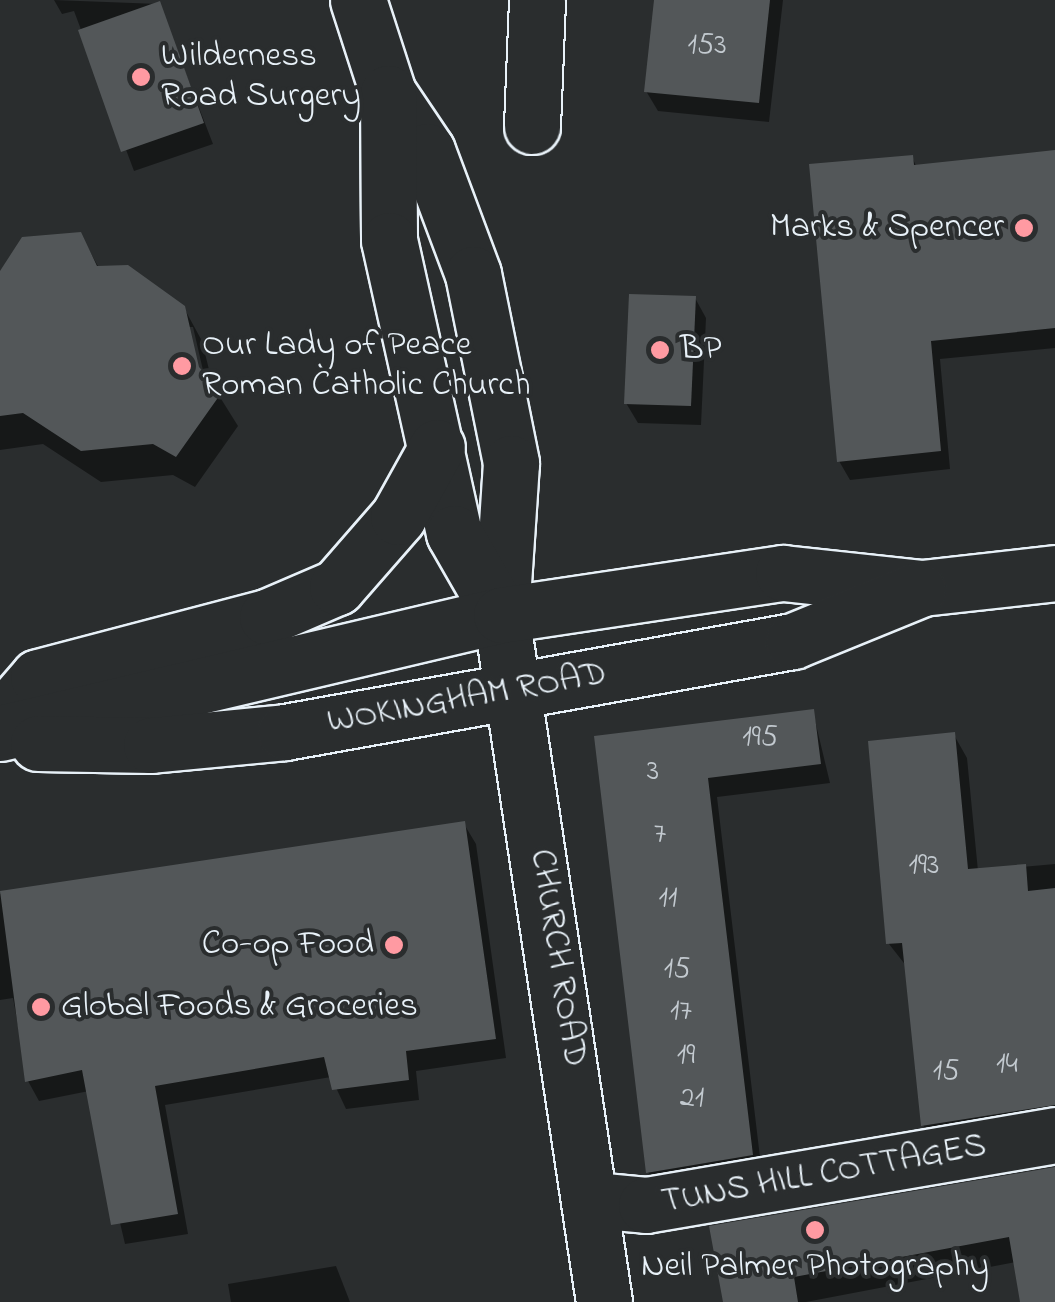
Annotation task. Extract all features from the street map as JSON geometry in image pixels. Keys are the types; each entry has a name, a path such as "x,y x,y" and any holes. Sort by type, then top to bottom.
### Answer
{"main road":[{"path":"358,0 388,94 427,151 473,274 510,462 501,615"},
{"path":"532,126 537,0"},
{"path":"388,94 389,240 454,533 501,615"},
{"path":"0,720 38,677 267,618 336,587 398,517 437,447"},
{"name":"WOKINGHAM ROAD","path":"0,736 501,615 783,574 922,588 1055,573"},
{"name":"WOKINGHAM ROAD","path":"0,736 152,746 285,732 792,642 922,588"},
{"name":"CHURCH ROAD","path":"501,615 516,690 593,1200 604,1302"},
{"name":"TUNS HILL COTTAGES","path":"593,1200 646,1206 1055,1135"}],"building":[{"path":"654,0 770,0 759,103 644,92"},
{"name":"Wilderness Road Surgery","path":"160,1 204,123 121,152 78,30"},
{"path":"1055,150 1055,328 931,341 941,451 837,462 809,164 913,155 914,165"},
{"path":"81,232 97,266 128,265 185,306 199,367 222,392 176,457 153,444 81,451 23,413 0,416 0,271 22,237"},
{"name":"BP","path":"629,294 696,296 691,406 624,404"},
{"path":"814,709 821,764 708,778 753,1155 646,1173 594,736"},
{"path":"955,732 968,869 1026,864 1028,891 1055,888 1055,1105 921,1126 902,943 886,944 868,741"},
{"path":"465,821 496,1039 406,1051 409,1080 332,1090 324,1057 155,1086 178,1214 111,1225 82,1070 25,1082 0,891"},
{"path":"1055,1167 1055,1302 1020,1302 1009,1237 794,1277 798,1302 723,1302 709,1226"}],"place":[{"name":"Wilderness Road Surgery","path":"141,77"},
{"name":"Marks & Spencer","path":"1024,228"},
{"name":"BP","path":"660,350"},
{"name":"Our Lady of Peace Roman Catholic Church","path":"182,366"},
{"name":"Co-op Food","path":"394,945"},
{"name":"Global Foods & Groceries","path":"41,1007"},
{"name":"Neil Palmer Photography","path":"815,1230"}]}
